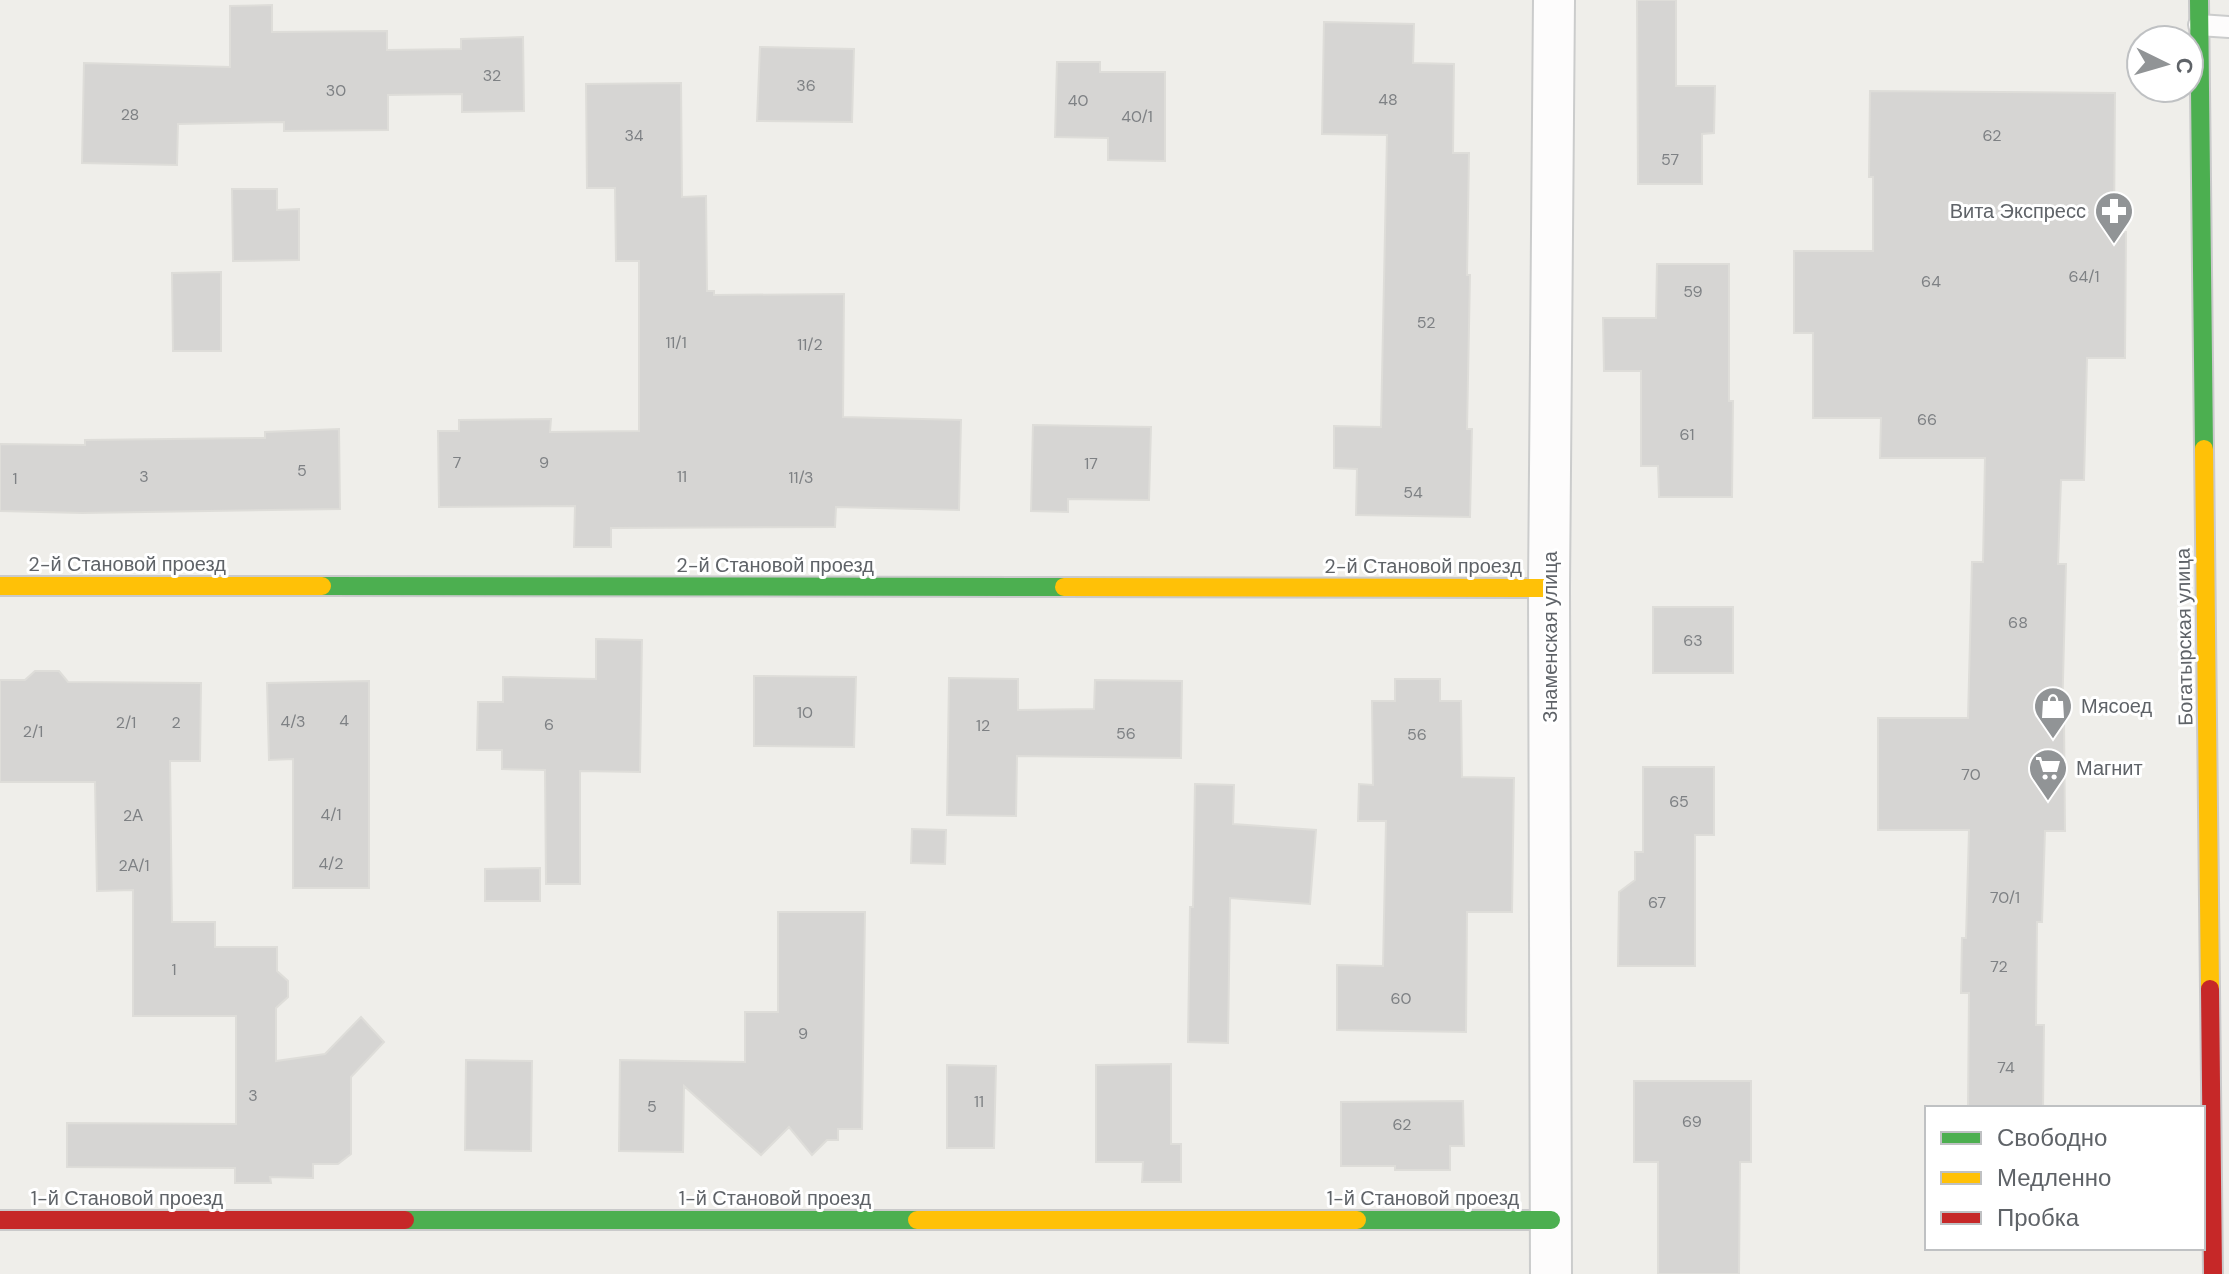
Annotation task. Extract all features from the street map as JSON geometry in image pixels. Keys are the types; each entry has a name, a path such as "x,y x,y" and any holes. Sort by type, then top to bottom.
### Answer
{"street":[{"name":"Знаменская улица","path":"1551,1274 1549,588 1554,0"},
{"name":"Богатырская улица","path":"2199,0 2199,24"},
{"name":"Богатырская улица","path":"2201,104 2219,942 2213,1274"},
{"name":"2-й Становой проезд","path":"0,586 1549,588"},
{"name":"1-й Становой проезд","path":"0,1220 1551,1220"}],"lane":[{"path":"2205,25 2229,27"}],"building":[{"path":"1637,0 1676,0 1676,86 1715,86 1714,133 1702,134 1702,184 1638,184"},
{"path":"272,5 272,32 387,31 387,50 461,49 461,39 523,37 524,111 462,112 462,94 388,95 388,130 284,131 284,122 178,124 177,165 82,163 84,63 230,67 230,6"},
{"path":"1324,22 1414,24 1413,63 1454,64 1453,153 1469,153 1467,429 1472,429 1470,517 1356,515 1357,469 1334,468 1334,426 1381,427 1387,135 1322,134"},
{"path":"760,47 854,49 852,122 757,121"},
{"path":"1057,62 1100,62 1100,72 1165,72 1165,161 1108,160 1108,138 1055,137"},
{"path":"681,83 682,197 706,196 707,291 714,291 714,295 844,294 843,417 961,420 959,510 836,507 835,527 611,528 611,547 574,547 575,506 439,507 438,431 459,431 459,420 551,419 550,432 639,431 639,261 616,261 615,188 587,188 586,84"},
{"path":"1870,91 2115,93 2114,232 2126,232 2125,358 2087,358 2084,480 2061,480 2058,564 2066,564 2062,718 2065,831 2045,831 2042,922 2037,922 2036,1025 2044,1025 2043,1106 1968,1106 1969,993 1961,993 1969,830 1878,830 1878,718 1968,718 1972,562 1983,562 1985,458 1880,458 1881,418 1813,418 1813,333 1794,333 1794,251 1873,251 1873,177 1869,177"},
{"path":"232,189 277,189 277,210 299,209 299,260 233,261"},
{"path":"1657,264 1729,264 1732,497 1659,497 1658,466 1641,466 1641,371 1604,371 1603,318 1656,318"},
{"path":"221,272 221,351 173,351 172,273"},
{"path":"1033,425 1151,427 1149,500 1068,499 1068,512 1031,511"},
{"path":"339,429 340,509 82,513 0,511 0,444 85,445 85,440 265,438 265,432"},
{"path":"1653,607 1733,607 1733,673 1653,673"},
{"path":"596,639 642,640 640,772 580,771 580,884 546,884 545,770 502,769 502,750 477,750 478,702 503,702 503,677 596,679"},
{"path":"35,671 59,671 68,682 201,683 200,761 170,761 172,922 215,922 215,947 277,947 277,971 288,981 288,997 276,1008 276,1061 325,1054 361,1017 384,1042 351,1077 351,1154 338,1164 313,1164 313,1178 270,1177 271,1183 235,1183 235,1168 67,1167 67,1123 236,1124 236,1016 133,1016 133,890 97,891 95,782 0,782 0,680 25,680"},
{"path":"754,676 856,677 854,747 754,746"},
{"path":"949,678 1018,679 1018,710 1094,709 1095,680 1182,681 1181,758 1017,756 1016,816 947,815"},
{"path":"1395,679 1440,679 1440,701 1461,701 1462,777 1514,778 1512,912 1467,912 1466,1032 1337,1030 1337,965 1383,966 1386,821 1358,821 1359,784 1373,785 1372,701 1395,701"},
{"path":"369,681 369,888 293,888 293,759 269,760 267,683"},
{"path":"1643,767 1714,767 1714,835 1695,835 1695,966 1618,966 1619,892 1635,880 1635,852 1643,852"},
{"path":"1195,784 1234,785 1233,824 1316,830 1310,904 1230,898 1228,1043 1188,1042"},
{"path":"912,829 946,830 945,864 911,863"},
{"path":"540,868 540,901 485,901 485,869"},
{"path":"778,912 865,912 862,1129 838,1129 838,1140 827,1140 812,1155 789,1127 761,1155 684,1086 683,1152 619,1151 620,1060 745,1062 745,1012 778,1012"},
{"path":"466,1060 532,1061 531,1151 465,1150"},
{"path":"1171,1064 1171,1144 1181,1144 1181,1182 1142,1182 1143,1162 1096,1162 1096,1065"},
{"path":"947,1065 996,1066 994,1148 947,1148"},
{"path":"1634,1081 1751,1081 1751,1162 1740,1162 1739,1274 1658,1274 1658,1162 1634,1162"},
{"path":"1463,1101 1464,1146 1450,1146 1450,1170 1341,1166 1341,1102"}],"traffic: fast":[{"path":"2199,0 2204,449"},
{"path":"322,586 1064,587"},
{"path":"405,1220 917,1220"},
{"path":"1357,1220 1551,1220"}],"traffic: slow":[{"path":"2204,449 2210,989"},
{"path":"0,586 322,586"},
{"path":"1064,587 1549,588"},
{"path":"917,1220 1357,1220"}],"traffic: jam":[{"path":"2210,989 2213,1274"},
{"path":"0,1220 405,1220"}],"place":[{"name":"Вита Экспресс","path":"2114,245"},
{"name":"Мясоед","path":"2053,740"},
{"name":"Магнит","path":"2048,802"}]}
